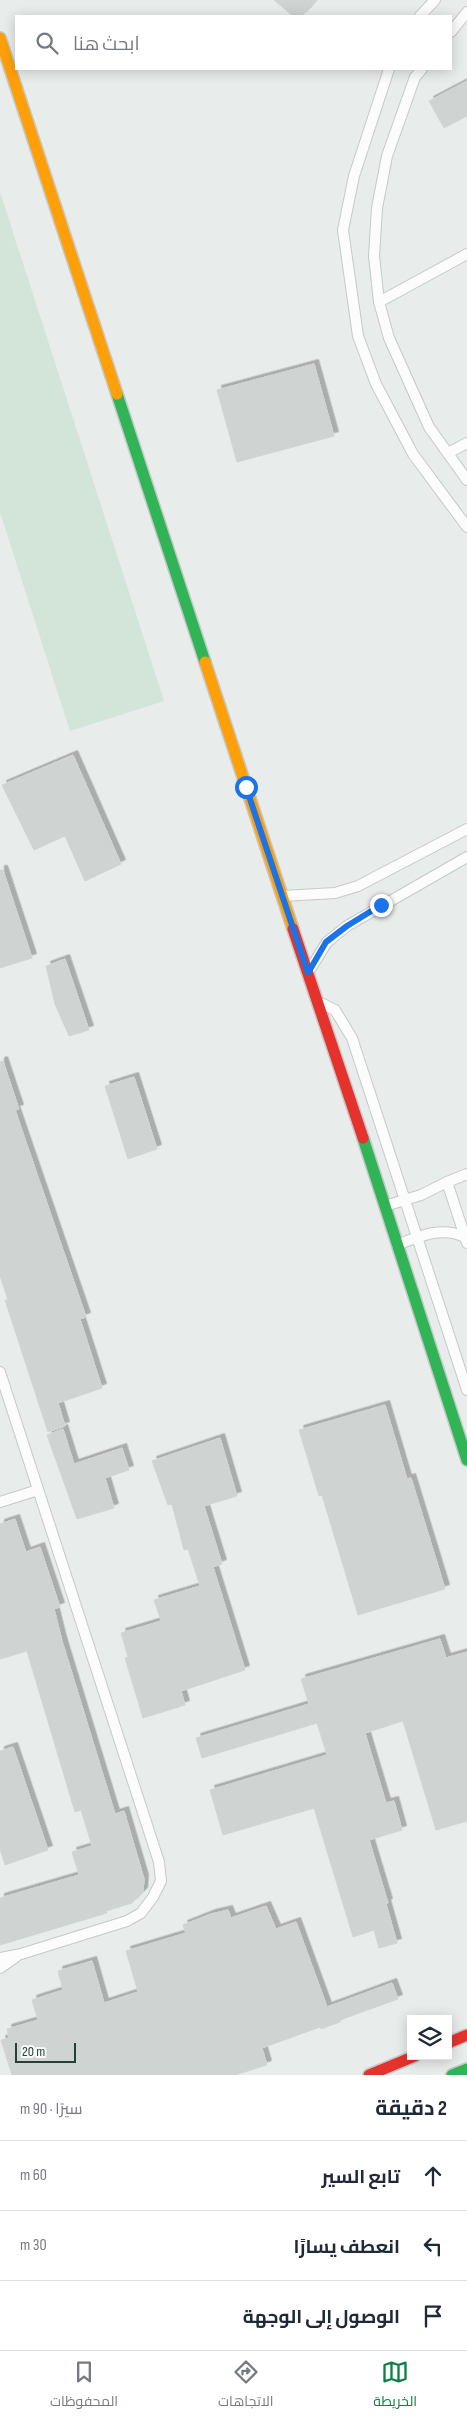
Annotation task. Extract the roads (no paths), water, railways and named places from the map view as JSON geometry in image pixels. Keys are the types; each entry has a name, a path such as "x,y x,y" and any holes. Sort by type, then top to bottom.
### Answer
{"street":[{"path":"0,38 282,896 319,1002 467,1460"},
{"path":"452,2041 467,2035"},
{"path":"369,2075 407,2059"},
{"path":"452,2075 467,2069"}],"lane":[{"path":"421,15 434,0"},
{"path":"452,31 467,12"},
{"path":"389,70 354,176 343,230 358,336 376,384 413,454 467,528"},
{"path":"421,70 416,77 387,156 380,191 374,256 379,302 389,338 429,427 467,480"},
{"path":"379,302 467,254"},
{"path":"448,453 467,442"},
{"path":"282,896 335,893 358,886 467,829"},
{"path":"308,973 326,942 347,926 467,857"},
{"path":"319,1002 335,1010 349,1033 467,1390"},
{"path":"384,1206 405,1200 467,1174"},
{"path":"447,1182 466,1240"},
{"path":"396,1245 441,1231 466,1240"},
{"path":"0,1372 159,1862 161,1882 141,1913 127,1922 21,1954 0,1958"},
{"path":"0,1502 38,1490"},
{"path":"0,1968 21,1954"}]}
